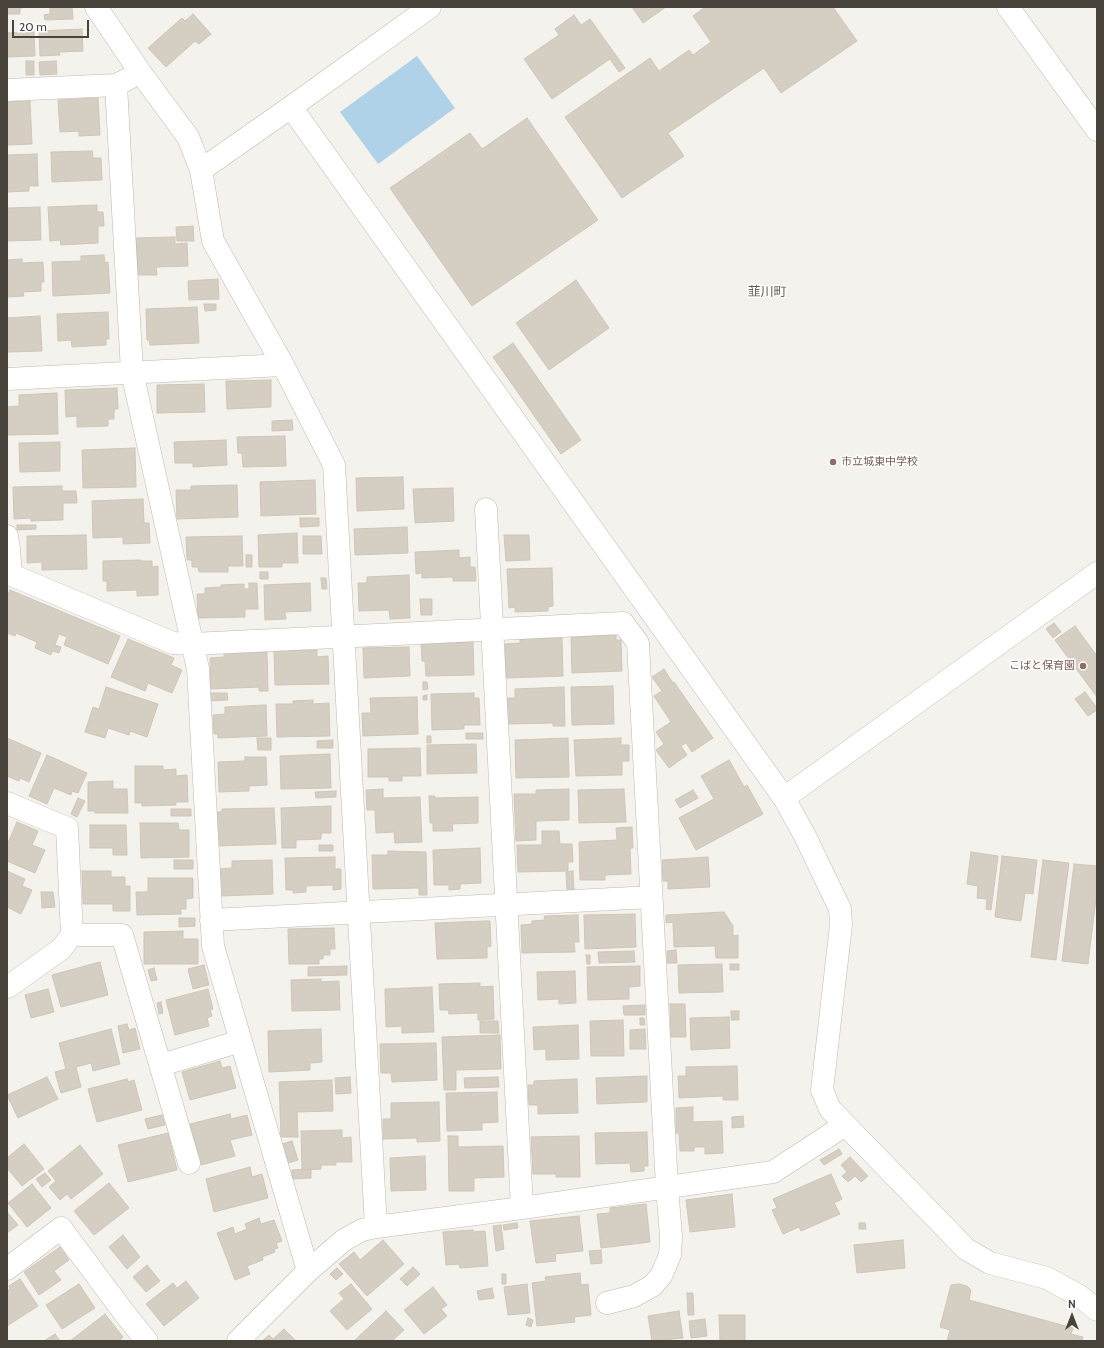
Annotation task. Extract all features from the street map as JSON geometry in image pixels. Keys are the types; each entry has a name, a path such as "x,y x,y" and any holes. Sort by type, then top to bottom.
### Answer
{"street":[{"path":"96,7 140,72 188,138 201,170 214,241 283,364 334,466 376,1227"},
{"path":"201,170 430,7"},
{"path":"1008,7 1097,130"},
{"path":"7,90 116,85 140,72"},
{"path":"116,85 132,372 198,669 211,920 214,946 308,1271"},
{"path":"291,107 784,798 805,836 840,908 841,925 822,1090 830,1109 966,1249 990,1263 1047,1278 1078,1294 1097,1310"},
{"path":"7,379 283,364"},
{"path":"486,508 522,1208"},
{"path":"7,536 9,549 9,574 173,643 192,644 623,623 638,643 667,1187 671,1236 670,1255 661,1276 652,1286 634,1296 607,1303"},
{"path":"784,798 1097,573"},
{"path":"7,803 67,828 72,935 61,949 8,987"},
{"path":"211,920 651,898"},
{"path":"72,935 122,934 189,1163"},
{"path":"161,1065 241,1042"},
{"path":"238,1341 308,1271 344,1240 362,1230 773,1172 845,1124"},
{"path":"7,1269 61,1228 124,1314 147,1341"}],"water":[{"path":"417,56 455,108 378,164 340,112"}],"building":[{"path":"7,7 30,7 20,8 20,14 7,14"},
{"path":"50,7 72,7 73,19 45,20 44,15 50,14"},
{"path":"632,7 666,7 643,23"},
{"path":"705,7 833,7 857,41 781,93 764,68 668,133 684,156 622,198 565,117 650,58 659,71 689,50 693,55 711,42 693,16"},
{"path":"193,14 211,34 199,44 195,41 166,67 148,48 182,18 185,21"},
{"path":"574,15 581,25 590,19 625,68 619,72 610,59 552,99 524,59 559,35 555,29"},
{"path":"82,29 83,51 59,52 60,55 40,56 39,31"},
{"path":"34,32 35,56 7,57 7,33"},
{"path":"26,61 34,61 34,75 26,75"},
{"path":"56,61 57,74 40,75 39,62"},
{"path":"98,98 100,135 79,136 79,131 60,132 58,100"},
{"path":"30,101 32,144 7,145 7,102"},
{"path":"527,118 598,220 472,306 390,188 470,133 482,149"},
{"path":"92,151 93,158 101,158 102,180 52,182 51,152"},
{"path":"37,154 38,186 29,186 29,191 7,192 7,155"},
{"path":"97,205 97,212 103,212 104,226 98,226 98,243 61,245 60,240 50,241 48,207"},
{"path":"40,207 41,240 7,241 7,208"},
{"path":"193,226 194,241 177,241 176,227"},
{"path":"175,237 175,244 187,243 188,266 156,267 157,275 138,275 136,238"},
{"path":"104,255 105,263 108,262 110,293 53,296 52,262 81,261 81,256"},
{"path":"22,259 22,263 43,262 44,282 41,282 41,291 23,292 24,296 7,297 7,260"},
{"path":"218,279 219,299 189,300 188,281"},
{"path":"576,280 609,328 549,370 516,323"},
{"path":"204,304 216,304 216,310 205,311"},
{"path":"197,307 199,343 150,345 149,340 147,340 146,309"},
{"path":"108,312 109,339 106,339 106,345 72,347 71,340 58,341 57,314"},
{"path":"40,316 42,351 7,352 7,318"},
{"path":"513,343 581,440 561,454 493,357"},
{"path":"271,380 271,407 227,409 226,381"},
{"path":"204,384 205,412 157,413 157,385"},
{"path":"117,388 118,409 114,409 114,419 108,419 108,426 77,427 77,416 66,417 65,390"},
{"path":"57,393 58,434 7,435 7,407 19,406 19,395"},
{"path":"292,420 293,430 272,431 272,421"},
{"path":"285,436 286,466 243,467 242,453 238,453 237,437"},
{"path":"226,440 227,465 193,467 193,463 175,463 174,442"},
{"path":"60,442 60,471 20,472 19,443"},
{"path":"135,448 136,487 83,488 82,450"},
{"path":"403,477 404,509 357,511 356,478"},
{"path":"315,480 316,514 261,516 260,482"},
{"path":"237,485 238,517 177,519 176,490 191,490 191,486"},
{"path":"62,486 62,491 76,491 77,503 63,503 63,520 31,521 31,518 14,519 13,487"},
{"path":"453,488 454,521 415,523 413,489"},
{"path":"143,499 144,523 149,523 150,543 123,544 123,537 93,538 92,501"},
{"path":"300,518 319,518 319,526 300,527"},
{"path":"17,525 36,525 36,529 17,530"},
{"path":"407,527 408,553 355,555 354,529"},
{"path":"297,533 298,563 282,563 282,567 259,567 258,535"},
{"path":"86,535 87,569 42,570 42,562 27,563 27,536"},
{"path":"504,535 529,535 530,560 506,561"},
{"path":"242,536 243,566 228,566 228,572 199,572 198,567 192,567 192,560 187,560 186,537"},
{"path":"303,536 321,536 322,554 303,554"},
{"path":"459,550 459,558 470,557 470,567 475,567 476,581 453,581 453,577 422,578 422,573 416,574 415,552"},
{"path":"246,555 252,555 252,567 246,567"},
{"path":"103,561 152,561 152,567 158,566 158,595 137,596 137,590 107,591 107,581 103,581"},
{"path":"552,568 553,606 548,607 548,611 515,612 515,607 509,608 507,569"},
{"path":"260,572 268,572 268,579 260,579"},
{"path":"409,575 410,618 390,619 389,610 359,611 358,583 367,583 367,577"},
{"path":"321,578 326,578 327,589 322,589"},
{"path":"249,583 257,583 258,609 245,609 245,617 198,618 197,594 205,594 205,588 221,587 221,585 244,584 244,589 249,589"},
{"path":"310,583 311,611 285,612 286,619 265,620 264,585"},
{"path":"10,590 120,636 108,664 64,645 67,637 59,634 55,645 61,647 59,653 52,651 51,655 35,648 37,642 16,633 15,636 7,633 7,597"},
{"path":"420,599 432,599 432,615 421,615"},
{"path":"1054,623 1061,632 1053,638 1046,629"},
{"path":"1075,626 1097,656 1097,697 1055,640"},
{"path":"616,635 616,640 621,640 622,671 572,673 571,637"},
{"path":"562,638 563,676 506,678 505,644 520,643 520,639"},
{"path":"128,639 174,658 171,665 182,670 172,693 148,683 145,691 111,677"},
{"path":"473,642 474,675 426,676 425,661 422,661 421,644"},
{"path":"409,647 410,676 364,678 363,648"},
{"path":"317,650 317,657 328,656 329,684 275,685 274,651"},
{"path":"267,652 268,691 259,691 259,687 211,689 210,658 224,657 224,653"},
{"path":"664,669 713,738 692,752 686,743 681,746 687,755 669,768 656,750 664,744 656,732 671,722 654,696 662,691 652,677"},
{"path":"423,682 427,682 428,689 423,690"},
{"path":"613,686 614,724 572,725 571,687"},
{"path":"106,687 158,704 147,737 130,731 129,735 108,728 105,738 85,732 93,707 99,709"},
{"path":"564,687 565,726 553,726 553,723 507,724 507,698 515,698 515,689"},
{"path":"1085,692 1097,708 1097,710 1088,716 1075,699"},
{"path":"208,693 227,693 228,700 208,701"},
{"path":"474,693 474,698 479,698 480,725 464,725 464,729 432,730 431,694"},
{"path":"427,695 427,700 423,700 423,696"},
{"path":"417,697 418,734 363,736 362,713 371,713 370,698"},
{"path":"313,700 313,704 329,703 330,736 277,737 276,704 293,704 293,701"},
{"path":"266,705 267,736 218,738 218,734 214,734 213,715 225,714 225,707"},
{"path":"466,733 483,733 483,739 466,739"},
{"path":"427,736 431,736 431,743 427,743"},
{"path":"7,738 41,753 29,782 20,778 19,781 7,776"},
{"path":"257,738 271,738 271,750 258,750"},
{"path":"568,738 569,777 516,778 515,740"},
{"path":"621,738 621,745 629,745 629,761 622,761 622,775 576,776 574,740"},
{"path":"333,740 333,748 317,748 317,741"},
{"path":"476,744 477,773 427,774 427,745"},
{"path":"420,748 421,776 402,776 402,781 389,781 389,777 368,777 368,749"},
{"path":"330,754 331,788 281,789 280,756"},
{"path":"47,755 87,773 78,793 72,791 71,795 54,788 47,804 29,796"},
{"path":"245,757 266,757 267,785 249,786 249,791 219,792 218,762 245,761"},
{"path":"729,760 744,787 747,785 763,814 696,850 679,818 714,799 701,776"},
{"path":"135,766 163,766 163,770 176,769 176,776 187,775 188,802 176,802 176,805 142,806 142,803 135,803"},
{"path":"113,781 113,789 127,789 128,813 95,813 95,811 88,811 88,782"},
{"path":"383,789 383,798 420,797 422,842 395,843 394,832 376,833 375,810 367,810 366,790"},
{"path":"569,789 569,820 536,821 536,840 516,841 514,794 536,794 536,790"},
{"path":"624,789 626,822 579,823 578,790"},
{"path":"693,790 698,798 680,808 675,800"},
{"path":"336,791 336,797 316,798 315,792"},
{"path":"429,796 435,796 435,798 478,797 478,823 452,824 453,831 433,831 433,823 430,823"},
{"path":"78,798 85,801 77,817 71,814"},
{"path":"331,806 331,833 321,833 321,839 296,840 296,848 282,848 281,808"},
{"path":"274,808 276,844 217,846 216,812 222,812 222,809"},
{"path":"171,809 191,809 191,816 171,816"},
{"path":"17,822 38,831 32,845 45,850 35,873 7,861 7,845"},
{"path":"140,823 178,823 179,830 189,830 189,857 141,858"},
{"path":"90,825 126,825 127,855 113,855 113,848 90,848"},
{"path":"632,827 633,848 630,848 631,874 605,875 605,880 580,880 579,842 617,840 616,828"},
{"path":"542,831 559,831 560,844 572,844 573,862 568,862 568,871 518,872 517,845 542,845"},
{"path":"319,845 333,845 333,851 319,851"},
{"path":"480,848 481,883 460,884 460,889 449,890 449,885 434,885 433,850"},
{"path":"388,851 426,852 427,895 419,895 419,888 373,889 372,855 388,855"},
{"path":"971,852 998,856 991,910 986,909 987,899 977,898 978,886 967,884"},
{"path":"1002,856 1037,860 1033,894 1025,893 1021,921 995,917"},
{"path":"335,857 335,869 341,869 341,889 333,890 333,885 306,886 306,892 293,893 293,890 286,890 285,858"},
{"path":"708,857 710,887 668,889 668,881 663,881 662,860"},
{"path":"174,860 193,860 193,869 174,869"},
{"path":"272,860 273,894 221,896 220,869 232,868 232,861"},
{"path":"1043,860 1069,863 1056,960 1031,957"},
{"path":"1074,864 1097,866 1097,890 1088,964 1062,961"},
{"path":"7,871 25,879 22,886 32,890 21,914 7,907"},
{"path":"82,871 111,871 111,877 125,877 125,886 130,886 130,911 113,911 113,904 83,904"},
{"path":"573,871 574,891 567,891 566,872"},
{"path":"148,878 193,878 193,898 186,899 186,909 181,909 181,914 137,915 136,892 148,892"},
{"path":"41,892 53,892 55,907 42,908"},
{"path":"724,912 733,926 733,936 738,935 738,958 716,958 715,946 674,947 673,922 666,923 666,915"},
{"path":"635,914 636,947 585,949 584,915"},
{"path":"578,915 579,942 574,942 575,952 522,953 521,925 532,924 532,921 545,920 544,916"},
{"path":"179,918 195,918 195,926 179,927"},
{"path":"490,921 491,946 487,947 487,958 437,959 435,923"},
{"path":"334,928 335,949 330,949 330,955 323,955 323,959 319,959 319,964 289,964 288,929"},
{"path":"183,931 183,939 198,939 198,964 144,964 144,932"},
{"path":"676,950 677,963 667,963 667,951"},
{"path":"634,951 635,962 599,963 598,952"},
{"path":"586,955 590,955 590,964 587,964"},
{"path":"100,962 108,995 61,1007 52,975"},
{"path":"722,964 723,992 679,993 678,965"},
{"path":"730,964 739,964 739,970 730,970"},
{"path":"204,965 209,985 193,989 188,969"},
{"path":"347,966 347,975 308,976 308,967"},
{"path":"640,966 640,986 629,987 629,999 588,1000 587,967"},
{"path":"154,968 157,980 151,981 148,970"},
{"path":"575,971 576,1003 559,1004 559,999 538,1000 537,972"},
{"path":"321,979 321,982 339,981 340,1010 292,1011 291,980"},
{"path":"480,983 480,987 493,986 494,1019 478,1020 478,1013 449,1014 448,1010 440,1010 439,984"},
{"path":"432,987 434,1032 402,1033 402,1026 386,1027 385,989"},
{"path":"48,989 54,1012 31,1018 25,995"},
{"path":"208,989 213,1009 210,1010 212,1016 207,1018 209,1026 175,1035 166,1000"},
{"path":"161,1002 163,1013 159,1014 157,1003"},
{"path":"670,1004 685,1004 686,1037 671,1037"},
{"path":"645,1005 645,1015 624,1015 623,1006"},
{"path":"731,1011 739,1011 739,1020 731,1020"},
{"path":"729,1017 730,1048 691,1050 690,1018"},
{"path":"640,1018 644,1018 645,1025 640,1025"},
{"path":"623,1020 624,1056 591,1056 590,1021"},
{"path":"480,1021 498,1021 499,1033 480,1033"},
{"path":"127,1024 129,1030 135,1028 140,1049 123,1053 118,1026"},
{"path":"578,1025 579,1059 546,1060 546,1049 534,1050 533,1027"},
{"path":"111,1029 120,1064 93,1071 91,1063 76,1067 81,1087 61,1093 55,1072 66,1069 59,1043"},
{"path":"321,1029 322,1062 310,1063 310,1070 269,1072 268,1031"},
{"path":"645,1029 646,1049 630,1049 630,1030"},
{"path":"500,1035 501,1069 456,1070 456,1090 444,1090 442,1037"},
{"path":"436,1043 437,1080 392,1082 391,1073 381,1073 380,1044"},
{"path":"220,1061 222,1068 230,1066 236,1088 190,1100 182,1072"},
{"path":"737,1066 738,1100 723,1100 723,1096 679,1098 678,1076 686,1076 686,1067"},
{"path":"647,1076 647,1102 597,1104 596,1078"},
{"path":"47,1077 58,1099 18,1118 7,1095"},
{"path":"350,1077 351,1093 336,1094 335,1078"},
{"path":"498,1077 499,1087 465,1088 464,1078"},
{"path":"127,1079 128,1082 134,1080 142,1110 97,1122 88,1089"},
{"path":"577,1079 578,1113 538,1114 538,1105 529,1105 528,1085 534,1085 534,1081"},
{"path":"332,1080 333,1111 297,1112 298,1137 281,1137 279,1082"},
{"path":"497,1092 498,1122 482,1123 482,1130 447,1131 446,1093"},
{"path":"439,1102 440,1141 417,1142 417,1138 383,1139 383,1119 391,1119 391,1103"},
{"path":"693,1107 693,1122 722,1121 723,1153 705,1154 705,1147 694,1147 694,1151 680,1151 679,1133 676,1133 676,1108"},
{"path":"230,1114 231,1119 247,1115 252,1135 230,1140 235,1156 201,1165 190,1124"},
{"path":"162,1115 165,1125 148,1129 145,1119"},
{"path":"743,1116 744,1127 732,1128 732,1117"},
{"path":"342,1130 342,1138 351,1137 352,1162 336,1162 336,1165 321,1165 321,1169 302,1170 301,1131"},
{"path":"647,1132 648,1166 644,1166 644,1171 631,1172 630,1163 596,1164 595,1133"},
{"path":"168,1133 177,1170 128,1182 118,1145"},
{"path":"448,1136 458,1136 458,1147 503,1146 504,1177 474,1178 474,1191 449,1191"},
{"path":"579,1136 580,1177 556,1177 556,1174 533,1174 531,1137"},
{"path":"292,1141 298,1160 288,1163 282,1144"},
{"path":"24,1144 44,1169 22,1186 7,1168 7,1158"},
{"path":"80,1145 103,1174 71,1199 67,1194 60,1200 49,1187 56,1181 48,1171"},
{"path":"839,1149 842,1154 824,1165 820,1160"},
{"path":"425,1156 426,1190 391,1191 390,1158"},
{"path":"850,1157 868,1176 861,1182 855,1176 848,1182 842,1176 847,1172 841,1165"},
{"path":"250,1167 252,1177 262,1174 268,1198 214,1212 206,1179"},
{"path":"311,1169 311,1178 292,1179 292,1170"},
{"path":"45,1173 51,1180 42,1187 36,1179"},
{"path":"831,1174 842,1199 834,1203 840,1214 801,1231 799,1227 783,1234 772,1210 777,1208 773,1199"},
{"path":"109,1183 129,1208 94,1235 74,1211"},
{"path":"32,1184 51,1208 27,1227 8,1203"},
{"path":"732,1194 735,1227 690,1232 686,1200"},
{"path":"646,1204 650,1242 601,1248 597,1214 610,1213 610,1208"},
{"path":"7,1212 18,1225 7,1233"},
{"path":"579,1216 583,1251 555,1254 556,1261 536,1263 530,1221"},
{"path":"259,1218 261,1224 274,1220 282,1241 276,1243 278,1248 274,1249 275,1252 262,1257 263,1260 247,1266 250,1274 235,1280 217,1233 233,1227 235,1234 247,1229 245,1224"},
{"path":"517,1223 518,1228 504,1230 503,1225"},
{"path":"859,1223 865,1223 866,1229 859,1229"},
{"path":"501,1225 504,1249 496,1251 493,1226"},
{"path":"473,1230 473,1232 485,1231 488,1266 460,1268 459,1264 446,1265 443,1232"},
{"path":"123,1235 140,1257 127,1269 109,1247"},
{"path":"383,1240 404,1264 367,1296 339,1264 354,1252 360,1260"},
{"path":"903,1240 905,1268 857,1273 854,1245"},
{"path":"60,1247 69,1260 54,1271 61,1280 39,1295 24,1272"},
{"path":"601,1250 602,1263 591,1264 589,1251"},
{"path":"147,1265 160,1281 146,1292 133,1277"},
{"path":"413,1267 420,1274 407,1286 400,1279"},
{"path":"337,1268 343,1274 336,1280 330,1274"},
{"path":"580,1273 581,1285 588,1284 591,1315 574,1317 575,1322 537,1326 532,1283 546,1281 545,1277"},
{"path":"502,1274 506,1274 506,1284 502,1284"},
{"path":"20,1279 38,1306 7,1326 7,1291 10,1289 9,1286"},
{"path":"186,1281 199,1298 164,1326 146,1304 173,1283 177,1288"},
{"path":"79,1284 95,1308 62,1329 46,1305"},
{"path":"351,1284 372,1309 347,1330 330,1311 344,1299 339,1293"},
{"path":"527,1284 530,1313 508,1315 504,1287"},
{"path":"959,1284 967,1286 971,1290 969,1300 1073,1328 1071,1334 1083,1337 1082,1341 947,1341 950,1330 940,1327 951,1285"},
{"path":"433,1287 447,1305 441,1309 447,1316 424,1334 404,1310"},
{"path":"492,1288 494,1298 479,1300 477,1291"},
{"path":"687,1293 693,1293 694,1315 688,1315"},
{"path":"386,1311 404,1330 392,1341 355,1340"},
{"path":"679,1311 683,1338 652,1341 648,1316"},
{"path":"105,1314 123,1337 119,1341 70,1341"},
{"path":"719,1315 745,1315 745,1341 720,1341"},
{"path":"528,1318 533,1320 531,1327 526,1325"},
{"path":"705,1319 707,1336 691,1338 689,1321"},
{"path":"284,1329 296,1341 262,1341 269,1335 273,1339"},
{"path":"55,1334 60,1341 44,1341"}],"place":[{"name":"市立城東中学校","path":"833,462"},
{"name":"こばと保育園","path":"1083,666"}],"district":[{"name":"韮川町","path":"767,292"}]}
